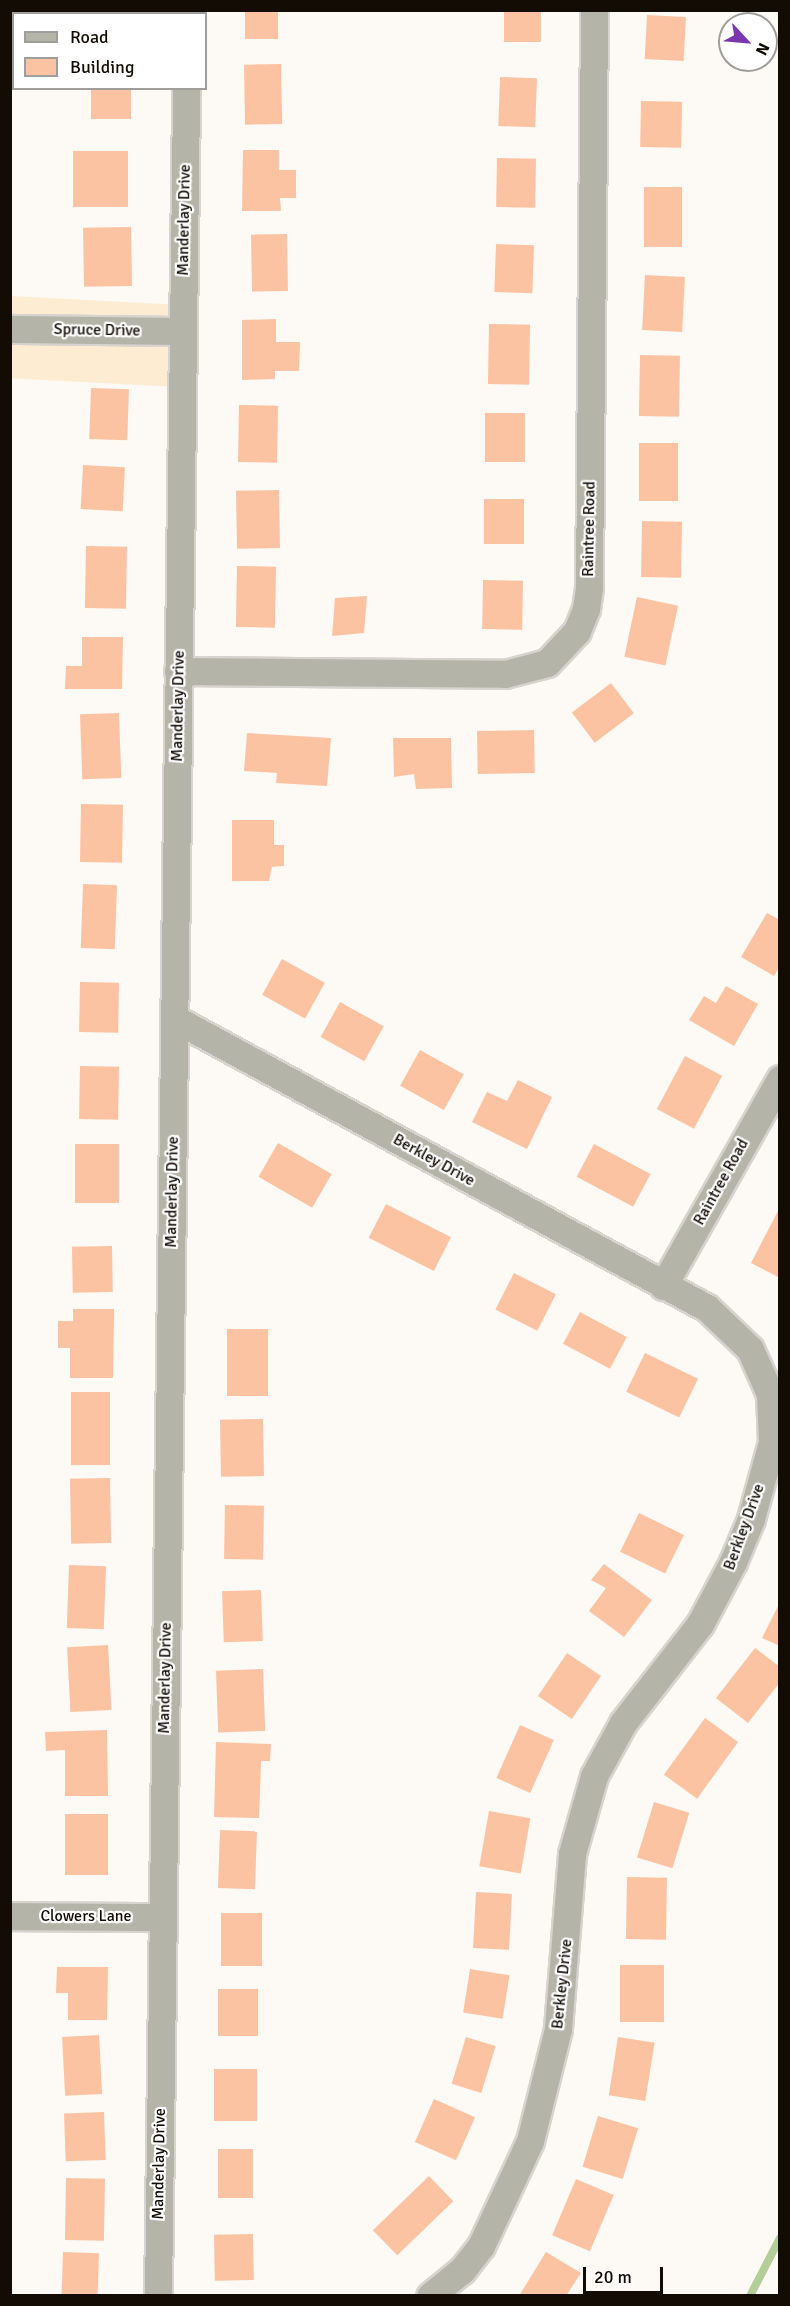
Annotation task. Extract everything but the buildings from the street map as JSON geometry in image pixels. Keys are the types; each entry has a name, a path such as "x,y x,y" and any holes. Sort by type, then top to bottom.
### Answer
{"street":[{"name":"Raintree Road","path":"178,671 505,675 547,663 577,631 586,609 589,587 594,10"},
{"name":"Manderlay Drive","path":"158,2295 186,90"},
{"name":"Spruce Drive","path":"10,329 183,331"},
{"name":"Berkley Drive","path":"175,1019 707,1308 750,1349 770,1394 772,1442 751,1519 717,1596 623,1723 594,1776 572,1854 558,2030 530,2141 481,2246 462,2270 430,2295"},
{"name":"Raintree Road","path":"663,1286 780,1079"},
{"name":"Clowers Lane","path":"10,1916 161,1917"}],"shaded area":[{"path":"10,296 183,305 178,387 10,378"}],"waterway":[{"path":"750,2296 780,2238"}]}
